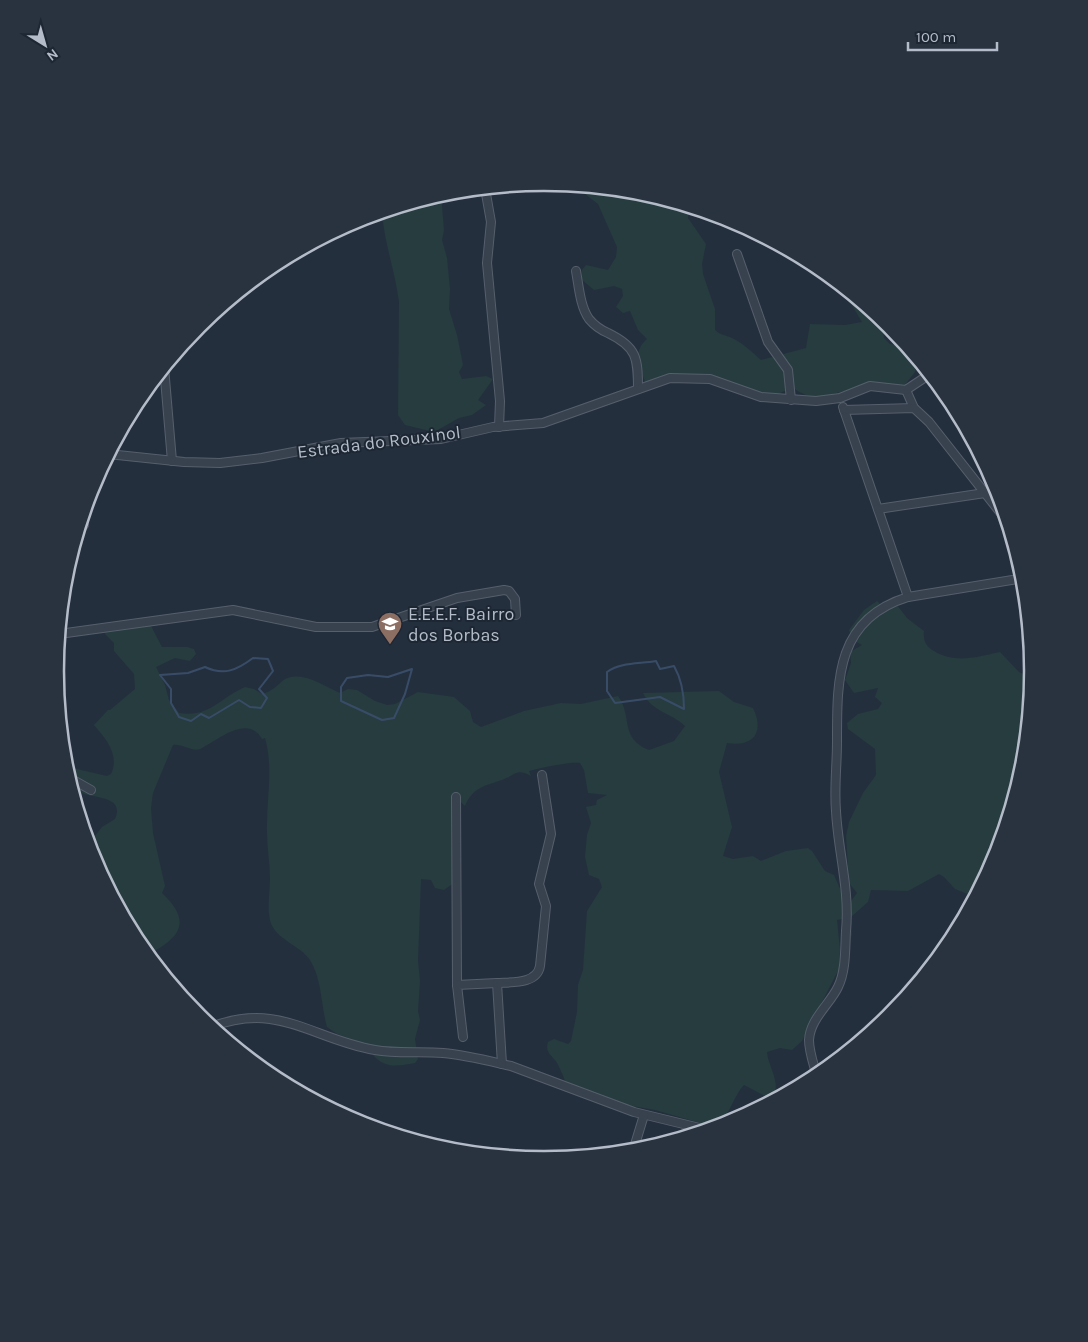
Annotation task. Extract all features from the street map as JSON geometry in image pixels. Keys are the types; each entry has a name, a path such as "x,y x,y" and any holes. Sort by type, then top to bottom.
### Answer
{"street":[{"path":"486,195 491,222 487,263 500,401 499,427"},
{"path":"737,254 768,342 788,370 791,400"},
{"path":"576,271 581,299 589,320 604,331 625,342 634,354 638,389"},
{"path":"165,377 172,461"},
{"name":"Estrada do Rouxinol","path":"115,455 172,461 238,462 341,443 428,440 499,427 548,422 670,378 700,377 761,397 791,400 840,398 870,386 906,390"},
{"path":"924,378 906,390 914,408 929,422 994,505"},
{"path":"840,398 908,597"},
{"path":"844,410 914,408"},
{"path":"878,509 985,493"},
{"path":"815,1067 809,1038 812,1027 839,986 843,971 847,900 840,861 836,811 836,706 842,664 848,645 858,629 882,607 908,597 1015,579"},
{"path":"66,633 233,610 316,627 372,627 457,598 504,590 513,595 516,615"},
{"path":"458,985 497,983 532,978 539,971 546,906 539,884 552,834 542,775"},
{"path":"77,782 91,790"},
{"path":"456,797 458,985 462,1037"},
{"path":"497,983 502,1064"},
{"path":"219,1024 244,1017 269,1017 377,1050 444,1053 502,1064 644,1115 695,1127"},
{"path":"636,1142 644,1115"}],"green space":[{"path":"583,193 638,200 688,213 688,218 706,244 702,264 703,274 715,309 715,330 741,343 761,360 806,348 810,324 845,325 862,322 850,301 883,330 884,338 890,344 897,345 916,368 915,372 904,386 856,389 816,397 801,393 792,387 781,393 759,394 726,383 703,378 645,382 638,354 642,344 647,339 638,330 630,311 623,313 616,307 623,296 622,289 614,286 594,290 582,280 582,270 586,265 608,270 616,257 617,247 598,204"},
{"path":"442,202 444,230 442,240 447,258 450,289 449,309 463,365 459,372 462,379 486,376 493,379 478,400 486,405 472,415 459,418 434,432 405,425 398,415 399,302 383,219"},
{"path":"877,601 881,605 897,605 907,618 924,631 927,645 934,651 942,655 958,658 983,656 1000,652 1019,672 1024,674 1020,734 1015,765 999,825 988,855 969,895 955,889 939,874 908,891 871,890 868,902 851,917 852,937 842,919 837,920 840,950 839,969 802,1041 792,1050 780,1048 767,1052 776,1083 775,1092 765,1096 744,1085 725,1116 706,1123 700,1123 655,1110 610,1102 584,1088 576,1089 566,1086 557,1063 547,1050 548,1042 554,1039 568,1044 571,1041 577,1012 578,985 583,970 587,911 602,887 599,879 589,875 585,857 587,835 591,823 586,807 596,805 597,800 607,795 588,793 584,770 580,763 563,764 529,771 531,776 519,772 516,773 480,788 472,795 465,806 456,798 453,800 451,836 454,883 444,890 435,888 431,880 421,879 418,961 420,981 418,1011 420,1020 415,1039 418,1059 415,1063 397,1065 382,1063 373,1055 375,1050 373,1047 337,1034 327,1027 314,967 306,955 272,927 269,910 270,878 267,839 269,762 265,738 262,739 256,732 248,728 232,731 197,750 173,745 153,793 151,808 153,833 165,886 162,893 172,903 180,921 174,936 154,951 128,911 113,883 94,838 102,827 115,819 116,807 110,801 79,791 74,768 107,776 111,774 114,760 113,754 94,725 108,710 135,689 134,674 114,651 114,643 105,634 106,626 150,624 162,647 187,647 194,649 196,654 190,661 175,658 156,667 165,685 169,700 179,713 198,713 206,710 245,687 254,689 262,694 271,690 285,679 294,677 315,681 340,693 348,689 357,690 375,701 387,705 395,704 418,692 454,697 470,711 473,722 481,727 524,711 561,703 581,704 618,696 625,711 630,733 640,745 649,750 674,741 685,726 656,708 643,693 719,691 734,702 753,708 758,725 757,731 750,740 744,743 727,743 719,772 732,827 723,856 733,859 753,856 761,861 786,851 808,848 825,871 834,875 842,893 851,901 857,893 849,883 846,836 849,822 863,793 876,775 875,749 848,729 847,723 858,714 878,709 882,703 875,697 878,688 854,693 845,680 851,663 850,652 862,645 853,640 849,630 864,610"}],"waterway":[{"path":"253,658 268,659 273,671 259,689 267,698 261,708 250,707 239,700 209,718 201,714 191,721 179,717 171,703 171,689 160,675 188,673 205,667 218,671 230,670 241,666 253,658"},
{"path":"656,661 660,669 674,666 682,687 684,709 660,697 615,703 607,691 607,672 618,666 656,661"},
{"path":"412,669 405,694 394,718 382,720 341,701 341,687 347,678 368,675 388,677 412,669"}],"place":[{"name":"E.E.E.F. Bairro dos Borbas","path":"390,645"}]}
